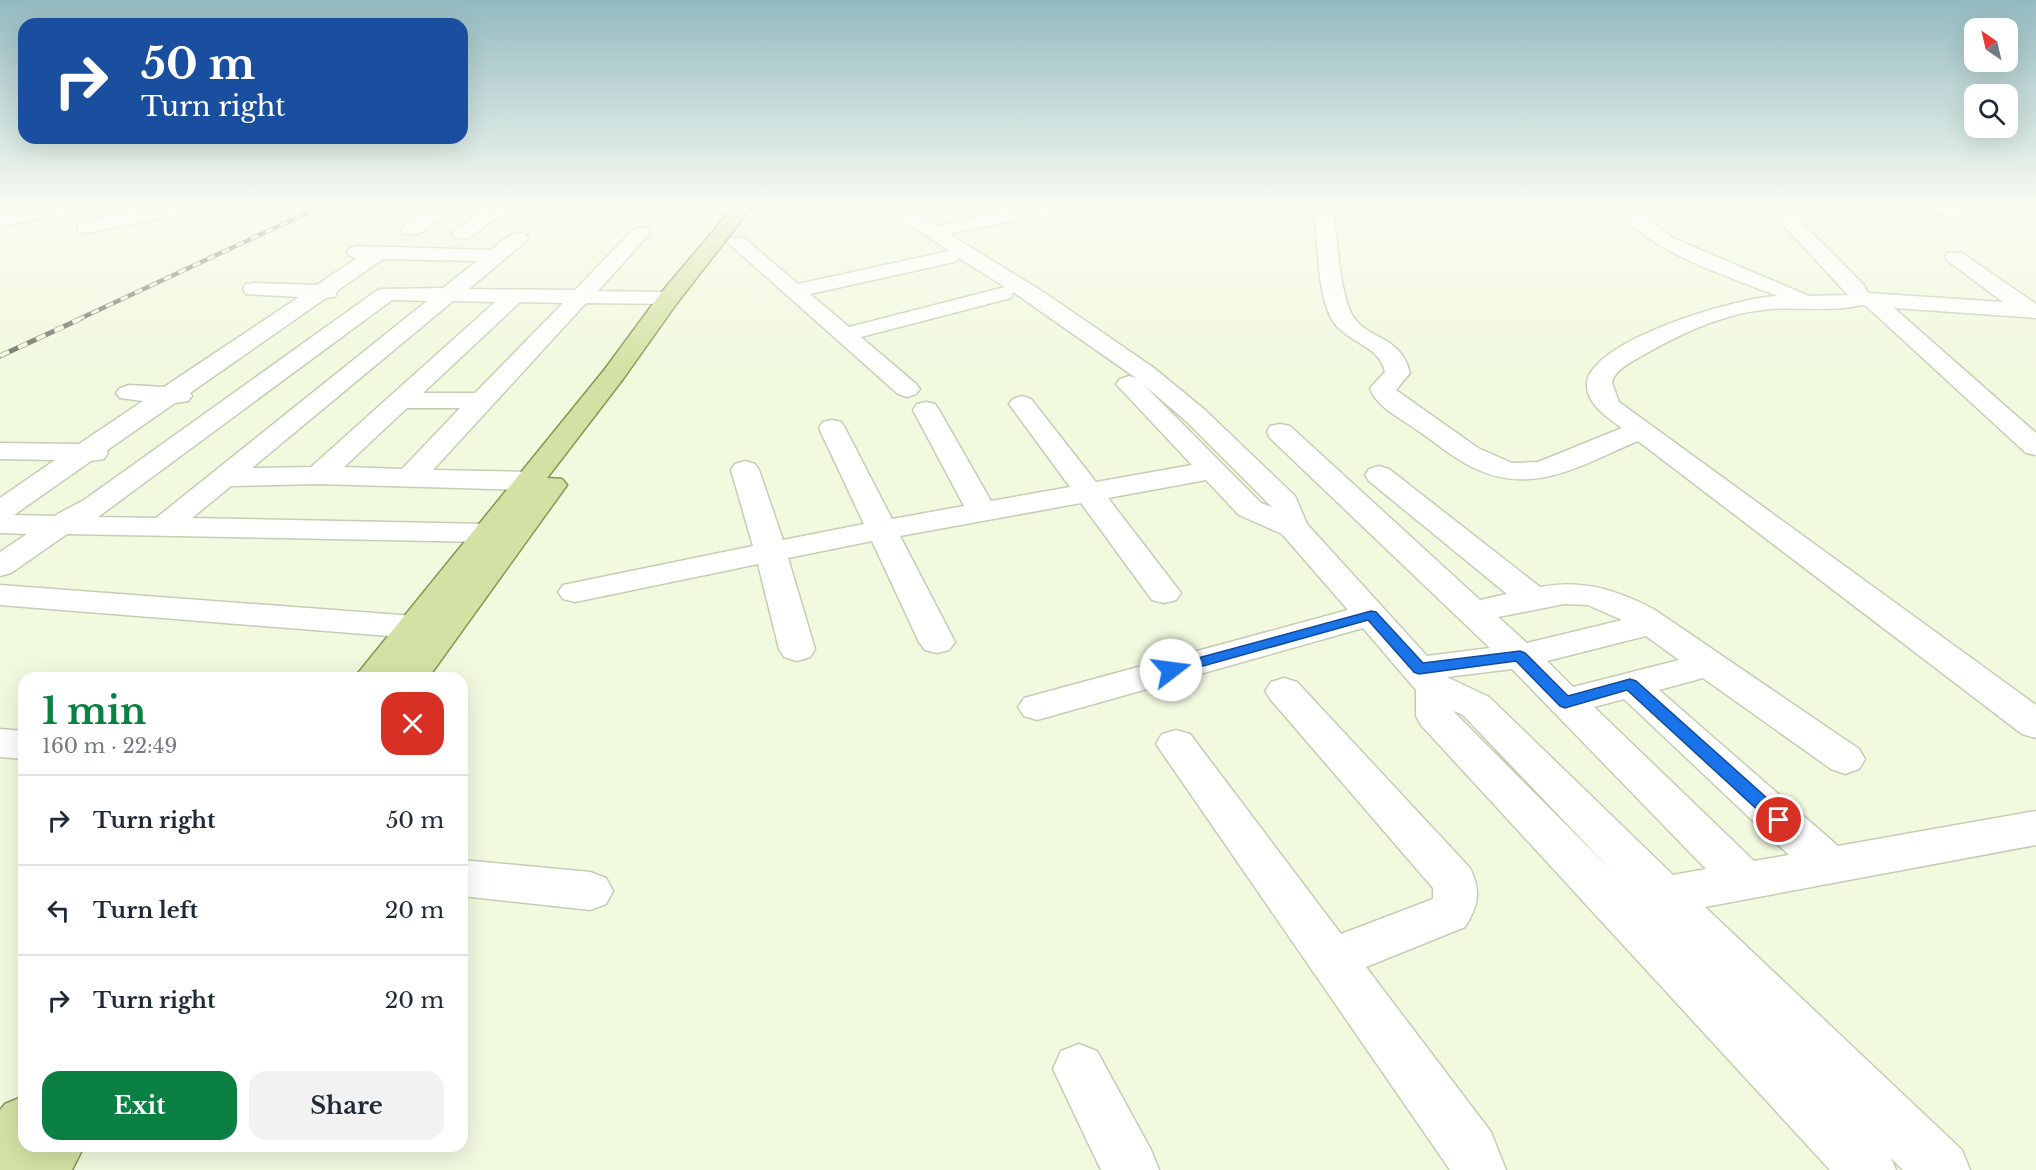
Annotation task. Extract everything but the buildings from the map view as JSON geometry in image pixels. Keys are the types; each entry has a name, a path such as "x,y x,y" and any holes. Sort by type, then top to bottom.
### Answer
{"main road":[{"path":"377,672 614,374 700,259"},
{"path":"414,672 725,259"},
{"path":"0,1153 18,1130"},
{"path":"37,1170 51,1152"}],"street":[{"path":"0,511 172,396 370,259"},
{"path":"163,527 493,259"},
{"path":"410,477 616,259"},
{"path":"756,259 907,389"},
{"path":"793,291 943,259"},
{"path":"952,259 1119,374 1251,509 1293,527"},
{"path":"975,259 1037,298 1145,373 1196,416 1285,502 1293,527 1427,678 1476,706 1664,896 1942,1170"},
{"path":"1331,259 1338,307 1351,327 1394,360 1398,373 1383,388 1388,397 1475,459 1488,466 1517,473 1544,470 1641,430"},
{"path":"1705,259 1807,301"},
{"path":"1826,259 1865,299 2036,447"},
{"path":"1956,259 2032,310"},
{"path":"254,289 387,294 669,298"},
{"path":"844,335 1003,293"},
{"path":"0,566 60,525 95,506 387,294"},
{"path":"319,475 514,296"},
{"path":"2032,310 1865,299 1845,302 1807,301 1758,304 1693,321 1619,359 1603,371 1599,385 1610,407 2036,724"},
{"path":"129,393 241,400"},
{"path":"400,400 483,401"},
{"path":"1022,404 1164,593"},
{"path":"926,410 982,511"},
{"path":"831,428 937,642"},
{"path":"1280,432 1520,656 1745,880"},
{"path":"0,451 162,457"},
{"path":"746,470 797,649"},
{"path":"575,592 881,530 1087,491 1214,470"},
{"path":"1277,494 1392,473 1535,599"},
{"path":"224,478 319,475 529,481"},
{"path":"0,524 486,533"},
{"path":"0,595 414,627"},
{"path":"1473,612 1560,595 1590,595 1626,609 1652,624 1845,759"},
{"path":"1037,707 1371,615"},
{"path":"1427,678 1652,624"},
{"path":"1565,702 1710,664"},
{"path":"1427,678 1435,716 1868,1170"},
{"path":"1630,684 1829,865"},
{"path":"1284,691 1454,881 1458,892 1456,903 1449,913 1332,959"},
{"path":"0,744 18,745"},
{"path":"1176,744 1471,1152 1478,1170"},
{"path":"1615,904 2036,828"},
{"path":"468,879 590,891"},
{"path":"1078,1069 1131,1170"}],"railway":[{"path":"77,320 209,259"},
{"path":"0,356 80,319"}],"route":[{"path":"1171,670 1371,615 1419,669 1520,656 1565,702 1630,684 1779,820"}]}
